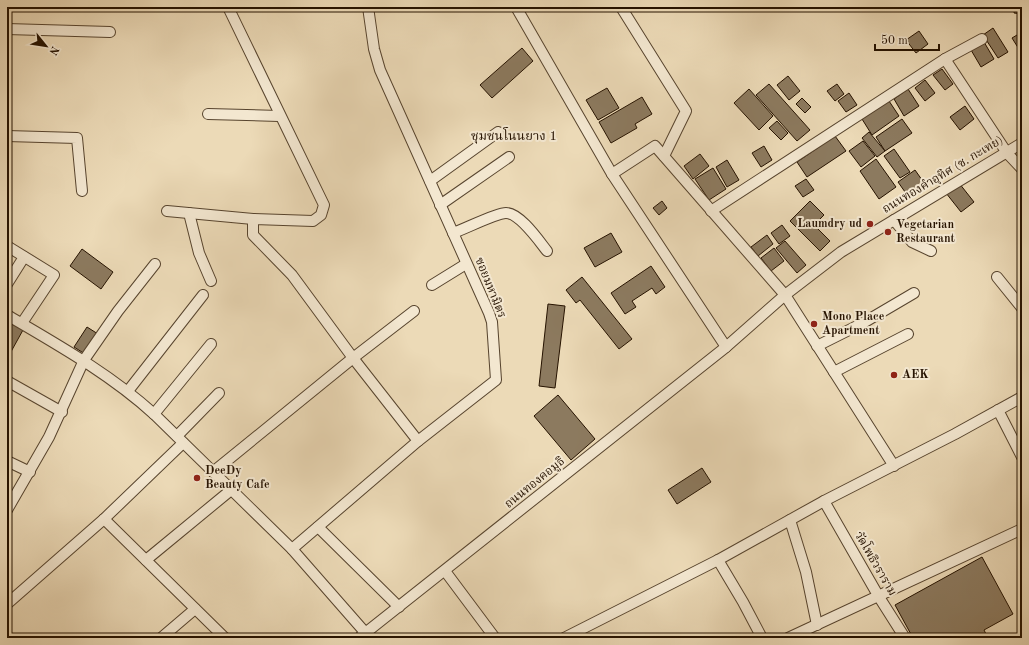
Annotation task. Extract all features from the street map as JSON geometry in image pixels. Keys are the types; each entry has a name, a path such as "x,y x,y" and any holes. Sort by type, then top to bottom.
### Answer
{"street":[{"path":"168,211 253,219 313,221 321,215 323,210 324,205 316,187 279,116 228,7"},
{"name":"ซอยมหามิตร","path":"292,549 418,441 496,380 492,322 380,70 374,49 368,7"},
{"path":"516,7 612,174 726,347"},
{"path":"622,7 686,111 664,156"},
{"path":"7,29 110,32"},
{"path":"711,211 945,59 982,39"},
{"path":"945,59 1007,153 1022,169"},
{"path":"208,114 279,116"},
{"path":"430,181 498,132"},
{"path":"7,136 78,138 82,191"},
{"name":"ถนนทองคำอุทิศ (ซ. กะเทย)","path":"726,347 785,295 841,252 1022,143"},
{"path":"612,174 655,146 785,295 894,466"},
{"path":"440,205 509,157"},
{"path":"189,213 199,253 211,281"},
{"path":"453,233 500,215 510,214 523,223 547,251"},
{"path":"253,219 252,235 292,275 353,358 418,441"},
{"path":"894,220 912,242 931,251"},
{"path":"7,246 54,275 22,323"},
{"path":"7,284 24,257"},
{"path":"7,510 30,472 62,412 84,360 118,311 155,264"},
{"path":"432,285 466,264"},
{"path":"998,277 1022,308"},
{"path":"818,346 863,323 914,293"},
{"path":"128,391 203,295"},
{"path":"213,472 353,358 414,311"},
{"path":"7,315 84,360 128,391 154,414 292,549 365,636"},
{"path":"834,372 908,334"},
{"path":"154,414 210,344"},
{"name":"ถนนทองคอมูธิ","path":"365,636 399,607 726,347"},
{"path":"7,381 62,412"},
{"path":"7,604 104,519 180,440 219,394"},
{"path":"564,638 718,560 824,501 894,466 1022,397"},
{"path":"998,410 1022,457"},
{"path":"7,461 30,472"},
{"path":"146,560 231,490"},
{"name":"วัดโพธิวราราม","path":"824,501 879,597 905,638"},
{"path":"104,519 225,638"},
{"path":"790,520 806,572 817,625"},
{"path":"318,527 399,607"},
{"path":"788,638 1022,530"},
{"path":"718,560 762,638"},
{"path":"445,571 496,638"},
{"path":"162,638 195,609"}],"building":[{"path":"1015,7 1022,7 1022,14 1014,13"},
{"path":"993,28 1008,52 998,58 983,35"},
{"path":"919,31 928,44 916,53 906,40"},
{"path":"1022,32 1022,54 1012,38"},
{"path":"984,42 994,59 981,67 971,50"},
{"path":"522,48 533,61 492,98 480,85"},
{"path":"942,69 953,84 945,90 933,75"},
{"path":"788,76 800,91 789,100 777,85"},
{"path":"925,80 935,93 925,101 915,88"},
{"path":"769,84 810,130 797,141 756,95"},
{"path":"837,84 844,94 835,101 827,91"},
{"path":"607,88 619,108 598,120 586,100"},
{"path":"749,89 773,116 759,130 734,103"},
{"path":"908,89 919,106 904,116 894,99"},
{"path":"849,93 857,105 846,112 838,101"},
{"path":"642,97 652,114 635,124 637,128 611,143 599,122"},
{"path":"802,98 811,107 805,113 796,104"},
{"path":"889,101 899,116 872,135 862,119"},
{"path":"965,106 974,119 960,130 950,117"},
{"path":"902,119 912,133 885,151 876,137"},
{"path":"777,121 788,133 781,140 769,128"},
{"path":"869,132 885,151 877,157 862,138"},
{"path":"835,136 846,151 807,177 797,162"},
{"path":"863,141 875,156 861,167 849,151"},
{"path":"764,146 772,160 761,167 752,153"},
{"path":"894,149 910,172 900,178 884,156"},
{"path":"700,154 709,166 693,179 684,166"},
{"path":"876,159 896,187 879,199 860,171"},
{"path":"727,160 739,180 727,187 716,167"},
{"path":"713,168 726,189 709,200 695,179"},
{"path":"915,170 927,187 910,199 898,182"},
{"path":"806,179 814,190 803,197 795,186"},
{"path":"959,183 974,202 961,212 946,193"},
{"path":"662,201 667,208 659,215 653,208"},
{"path":"810,201 824,215 814,225 830,241 820,251 790,221"},
{"path":"782,225 790,236 779,244 771,233"},
{"path":"611,233 622,252 595,267 584,248"},
{"path":"767,235 773,244 758,256 751,247"},
{"path":"785,241 806,265 797,273 776,248"},
{"path":"774,248 784,261 771,271 761,258"},
{"path":"82,249 113,272 101,289 70,266"},
{"path":"651,266 665,287 656,294 652,288 632,301 636,307 625,314 611,293"},
{"path":"582,277 632,339 619,349 580,300 576,303 566,290"},
{"path":"548,304 565,306 555,388 539,386"},
{"path":"12,324 23,330 7,359 7,334"},
{"path":"87,327 98,334 85,354 74,347"},
{"path":"558,395 595,439 571,460 534,416"},
{"path":"702,468 711,482 677,504 668,490"},
{"path":"982,557 1013,614 984,630 988,638 913,638 895,605"}],"place":[{"name":"Laumdry ud","path":"870,224"},
{"name":"Vegetarian Restaurant","path":"888,232"},
{"name":"Mono Place Apartment","path":"814,324"},
{"name":"AEK","path":"894,375"},
{"name":"DeeDy Beauty Cafe","path":"197,478"}],"district":[{"name":"ชุมชนโนนยาง 1","path":"514,136"}]}
